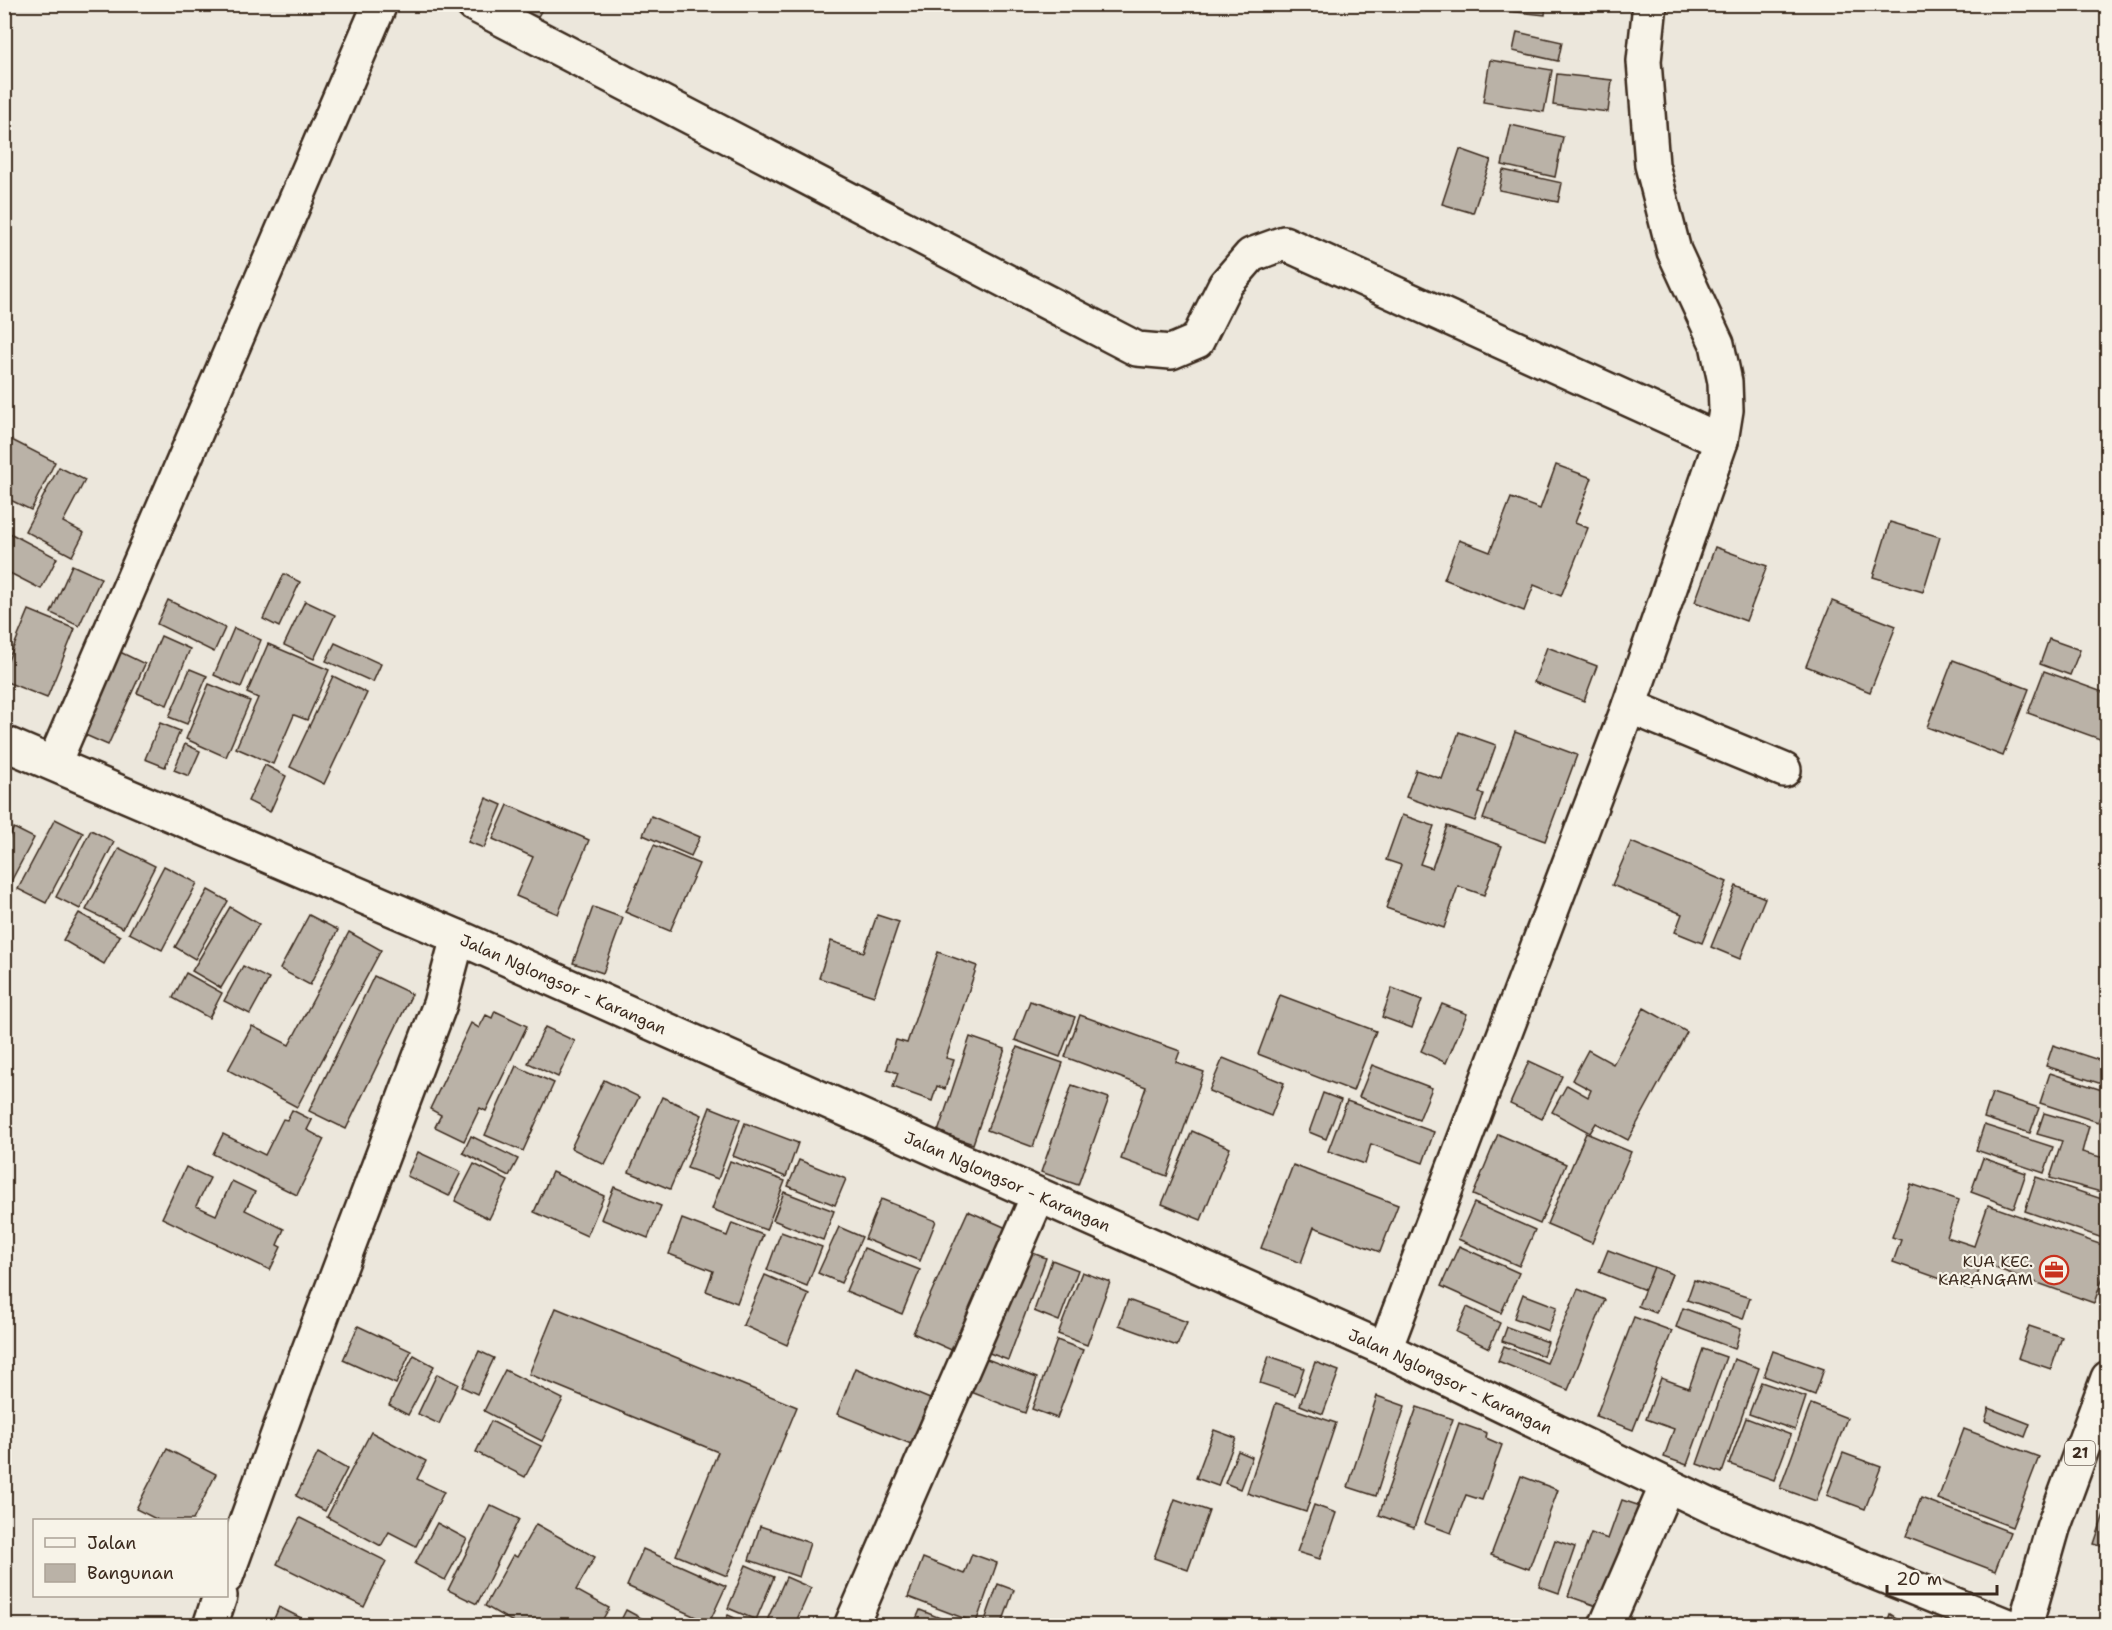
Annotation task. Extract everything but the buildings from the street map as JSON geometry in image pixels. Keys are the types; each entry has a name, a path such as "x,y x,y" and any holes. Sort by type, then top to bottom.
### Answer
{"main road":[{"path":"54,763 380,4"},
{"path":"473,4 1137,349 1171,352 1197,341 1225,285 1251,255 1284,243 1721,441"},
{"path":"1385,1349 1629,706 1721,441 1726,410 1725,382 1717,344 1674,251 1652,165 1644,61 1650,4"},
{"path":"1629,706 1784,770"},
{"name":"Jalan Nglongsor - Karangan","path":"4,743 458,937 1385,1349 1713,1506 2008,1626"},
{"path":"228,1572 440,1004 458,937"},
{"path":"851,1626 1038,1196"},
{"name":"21","path":"2025,1626 2052,1528 2108,1378"},
{"path":"1606,1626 1667,1485"},
{"path":"210,1626 220,1597"}],"place":[{"name":"KUA KEC. KARANGAM","path":"2054,1270"}]}
